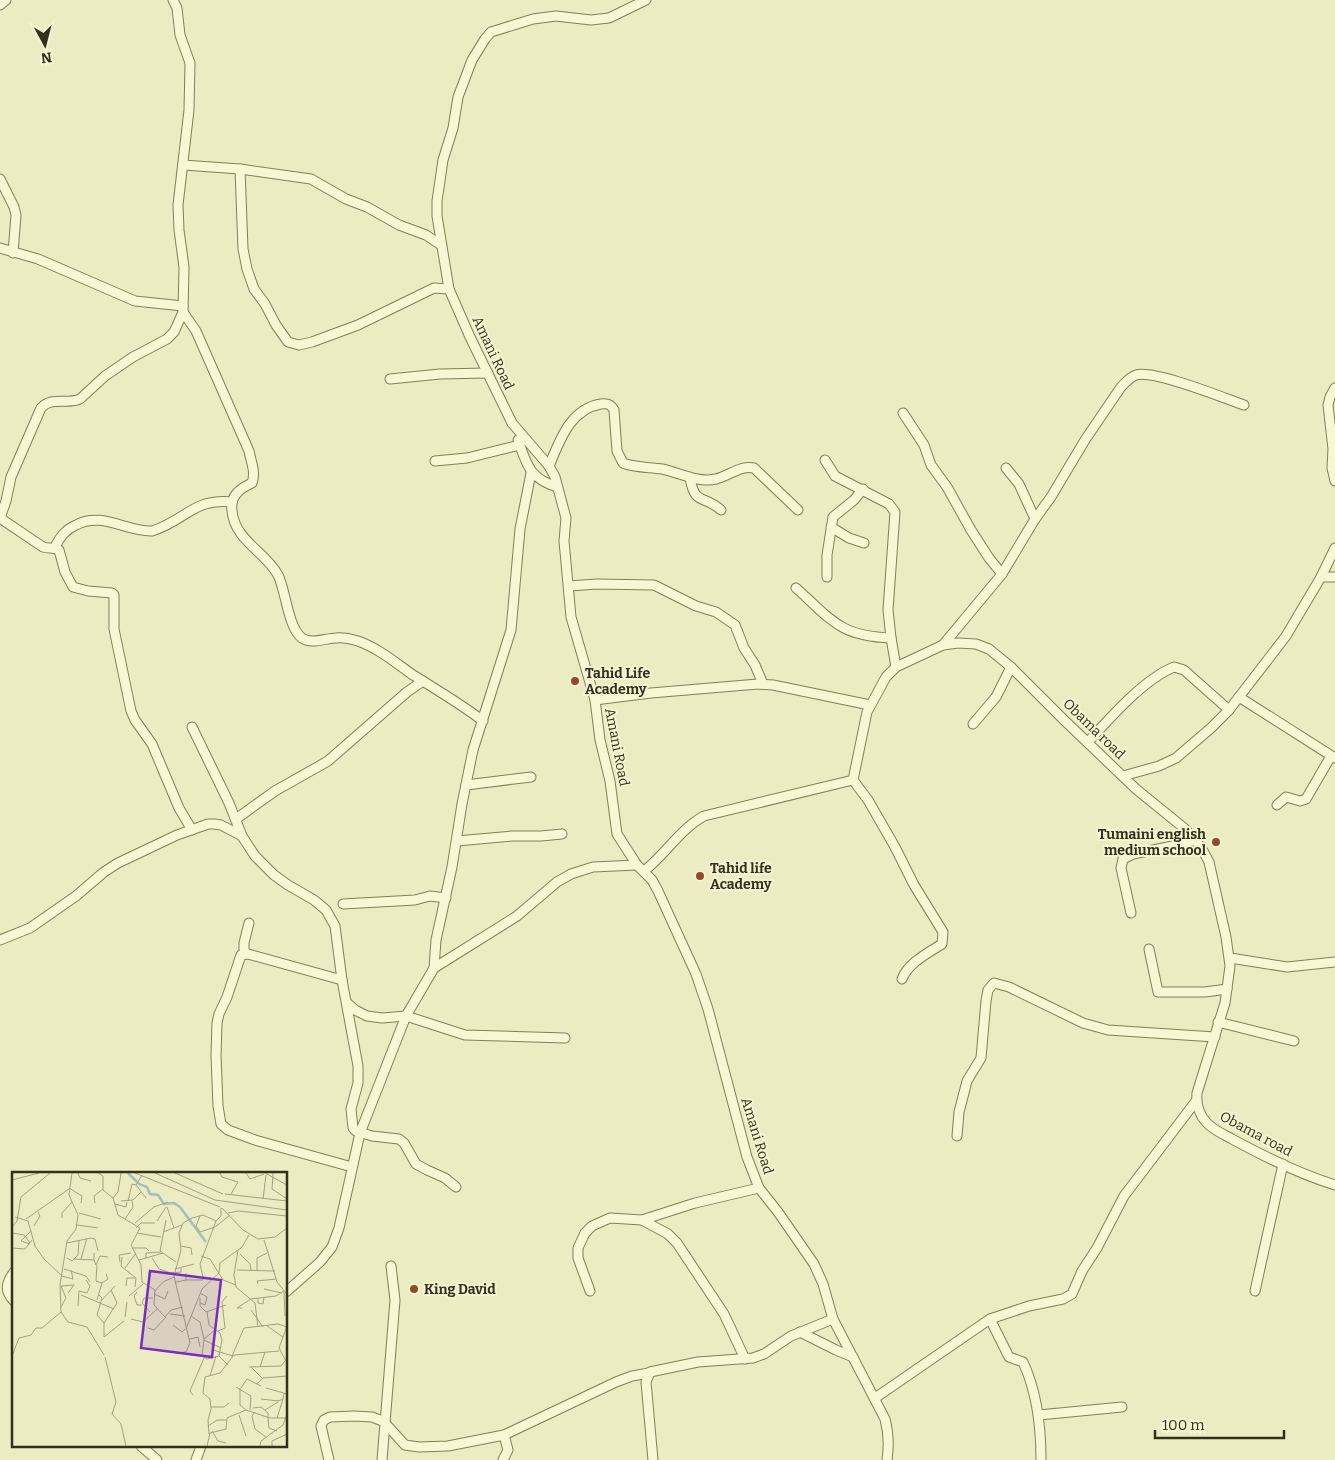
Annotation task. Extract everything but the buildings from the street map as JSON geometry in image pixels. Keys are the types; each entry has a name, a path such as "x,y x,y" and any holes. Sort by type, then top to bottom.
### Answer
{"street":[{"path":"0,5 6,0"},
{"path":"173,0 177,8 180,35 190,63 189,110 178,205 184,267 183,309 174,332 105,376 80,399 76,401 50,402 41,408 12,476 0,518 43,547 59,550 65,572 74,587 88,591 112,593 114,595 114,629 131,711 152,744 179,808 192,830"},
{"name":"Amani Road","path":"646,0 609,18 591,20 556,16 533,19 492,32 485,38 472,60 458,97 453,128 443,160 437,201 441,245 449,289 496,394 512,423 549,466 555,477 566,518 564,540 571,617 595,700 600,740 610,781 618,834 658,891 696,974 708,1009 747,1157 759,1188 814,1264 823,1284 833,1319 885,1420 889,1431 888,1460"},
{"path":"183,165 240,169 311,179 346,199 367,207 399,225 426,234 441,245"},
{"path":"240,169 243,249 247,270 254,290 265,304 288,342 300,345 312,342 367,321 434,288 449,289"},
{"path":"0,179 16,215 13,253"},
{"path":"0,248 38,259 135,301 183,309 196,331 249,451 254,480 238,491 232,502 236,526 244,538 277,574 293,625 303,639 315,641 343,638 361,642 392,659 483,721"},
{"path":"390,379 440,374 488,373"},
{"path":"943,646 1002,574 1085,440 1128,379 1136,375 1147,374 1188,385 1244,405"},
{"path":"1335,388 1328,405 1333,449 1332,468 1335,481"},
{"path":"549,466 565,430 573,419 589,408 608,404 614,410 617,451 623,464 664,470 699,480 716,479 744,467 754,468 798,510"},
{"path":"903,413 924,445 931,465 947,487 988,558 1002,574"},
{"path":"512,423 531,473 545,484 557,487"},
{"path":"435,462 467,458 520,445"},
{"path":"825,460 835,476 889,504 895,512 888,610 896,667"},
{"path":"1006,468 1019,484 1035,519"},
{"path":"288,1290 320,1262 332,1247 339,1228 360,1132 406,1016 434,968 436,940 446,898 473,750 510,630 520,529 531,473"},
{"path":"690,478 694,495 721,510"},
{"path":"827,577 827,555 835,514 854,500 863,490"},
{"path":"55,548 59,538 67,530 79,523 103,520 144,532 152,532 207,502 232,502"},
{"path":"831,527 849,538 864,543"},
{"path":"1123,776 1159,766 1176,758 1229,710 1277,650 1322,577 1335,548"},
{"path":"1322,577 1335,577"},
{"path":"569,586 597,584 654,585 696,606 716,612 735,625 744,648 755,665 763,684"},
{"path":"796,588 830,620 844,629 864,636 891,638"},
{"name":"Obama road","path":"853,780 867,712 886,677 896,667 943,646 958,643 989,648 1011,667 1061,718 1136,789 1175,820 1205,853 1212,870 1230,958 1227,989 1196,1101 1200,1114 1212,1128 1308,1176 1335,1185"},
{"path":"973,724 996,697 1011,667"},
{"path":"1088,742 1140,690 1162,672 1174,667 1184,670 1229,710"},
{"path":"236,819 275,791 312,772 328,761 407,692 423,681"},
{"path":"595,700 651,693 763,684 870,705"},
{"path":"1239,697 1333,757 1304,800 1297,801 1288,797 1284,798 1277,805"},
{"path":"192,727 236,819 242,836 255,856 274,875 314,900 331,918 338,935 342,980 358,1066 358,1084 351,1109 353,1128 360,1132 399,1139 404,1143 416,1164 445,1178 456,1186"},
{"path":"466,785 531,777"},
{"path":"434,968 517,916 557,882 571,874 593,867 641,868 664,854 691,824 704,816 853,780 872,807 914,885 943,932 942,944 924,955 905,971 902,979"},
{"path":"0,940 30,928 76,896 104,872 146,849 208,824 221,825 242,836"},
{"path":"457,841 562,834"},
{"path":"1131,913 1121,868 1123,859 1133,854 1195,840"},
{"path":"343,904 415,900 428,896 446,898"},
{"path":"249,923 244,943 244,953 239,959 217,1023 218,1106 221,1124 228,1130 246,1137 352,1167"},
{"path":"1149,948 1158,992 1204,992 1227,989"},
{"path":"244,953 342,980"},
{"path":"1230,958 1287,967 1335,962"},
{"path":"958,1136 960,1112 967,1081 981,1058 986,1001 988,990 994,983 1009,987 1083,1023 1108,1030 1215,1037"},
{"path":"347,1003 361,1014 374,1018 406,1016 464,1035 565,1038"},
{"path":"1218,1022 1294,1041"},
{"path":"875,1398 990,1319 1029,1306 1063,1299 1072,1294 1082,1271 1097,1248 1124,1196 1196,1101"},
{"path":"1255,1291 1284,1164"},
{"path":"590,1291 578,1258 578,1248 585,1234 592,1226 610,1218 642,1220 687,1206 759,1188"},
{"path":"642,1220 668,1234 677,1243 724,1314 745,1359"},
{"path":"382,1460 395,1300 391,1266"},
{"path":"12,1275 6,1287 12,1299"},
{"path":"330,1460 322,1429 324,1420 335,1417 372,1418 384,1422 407,1446 448,1446 504,1435 632,1376 698,1362 745,1359 759,1356 784,1339 833,1319"},
{"path":"990,1319 1009,1357 1023,1362 1030,1378 1038,1416 1041,1460"},
{"path":"800,1332 853,1357"},
{"path":"648,1373 646,1382 653,1460"},
{"path":"372,1418 386,1405"},
{"path":"1038,1416 1122,1407"},
{"path":"502,1460 508,1450 504,1435"},
{"path":"143,1448 157,1460"},
{"path":"196,1460 200,1448"}],"place":[{"name":"Tahid Life Academy","path":"575,681"},
{"name":"Tumaini english medium school","path":"1216,842"},
{"name":"Tahid life Academy","path":"700,876"},
{"name":"King David","path":"414,1289"}]}
